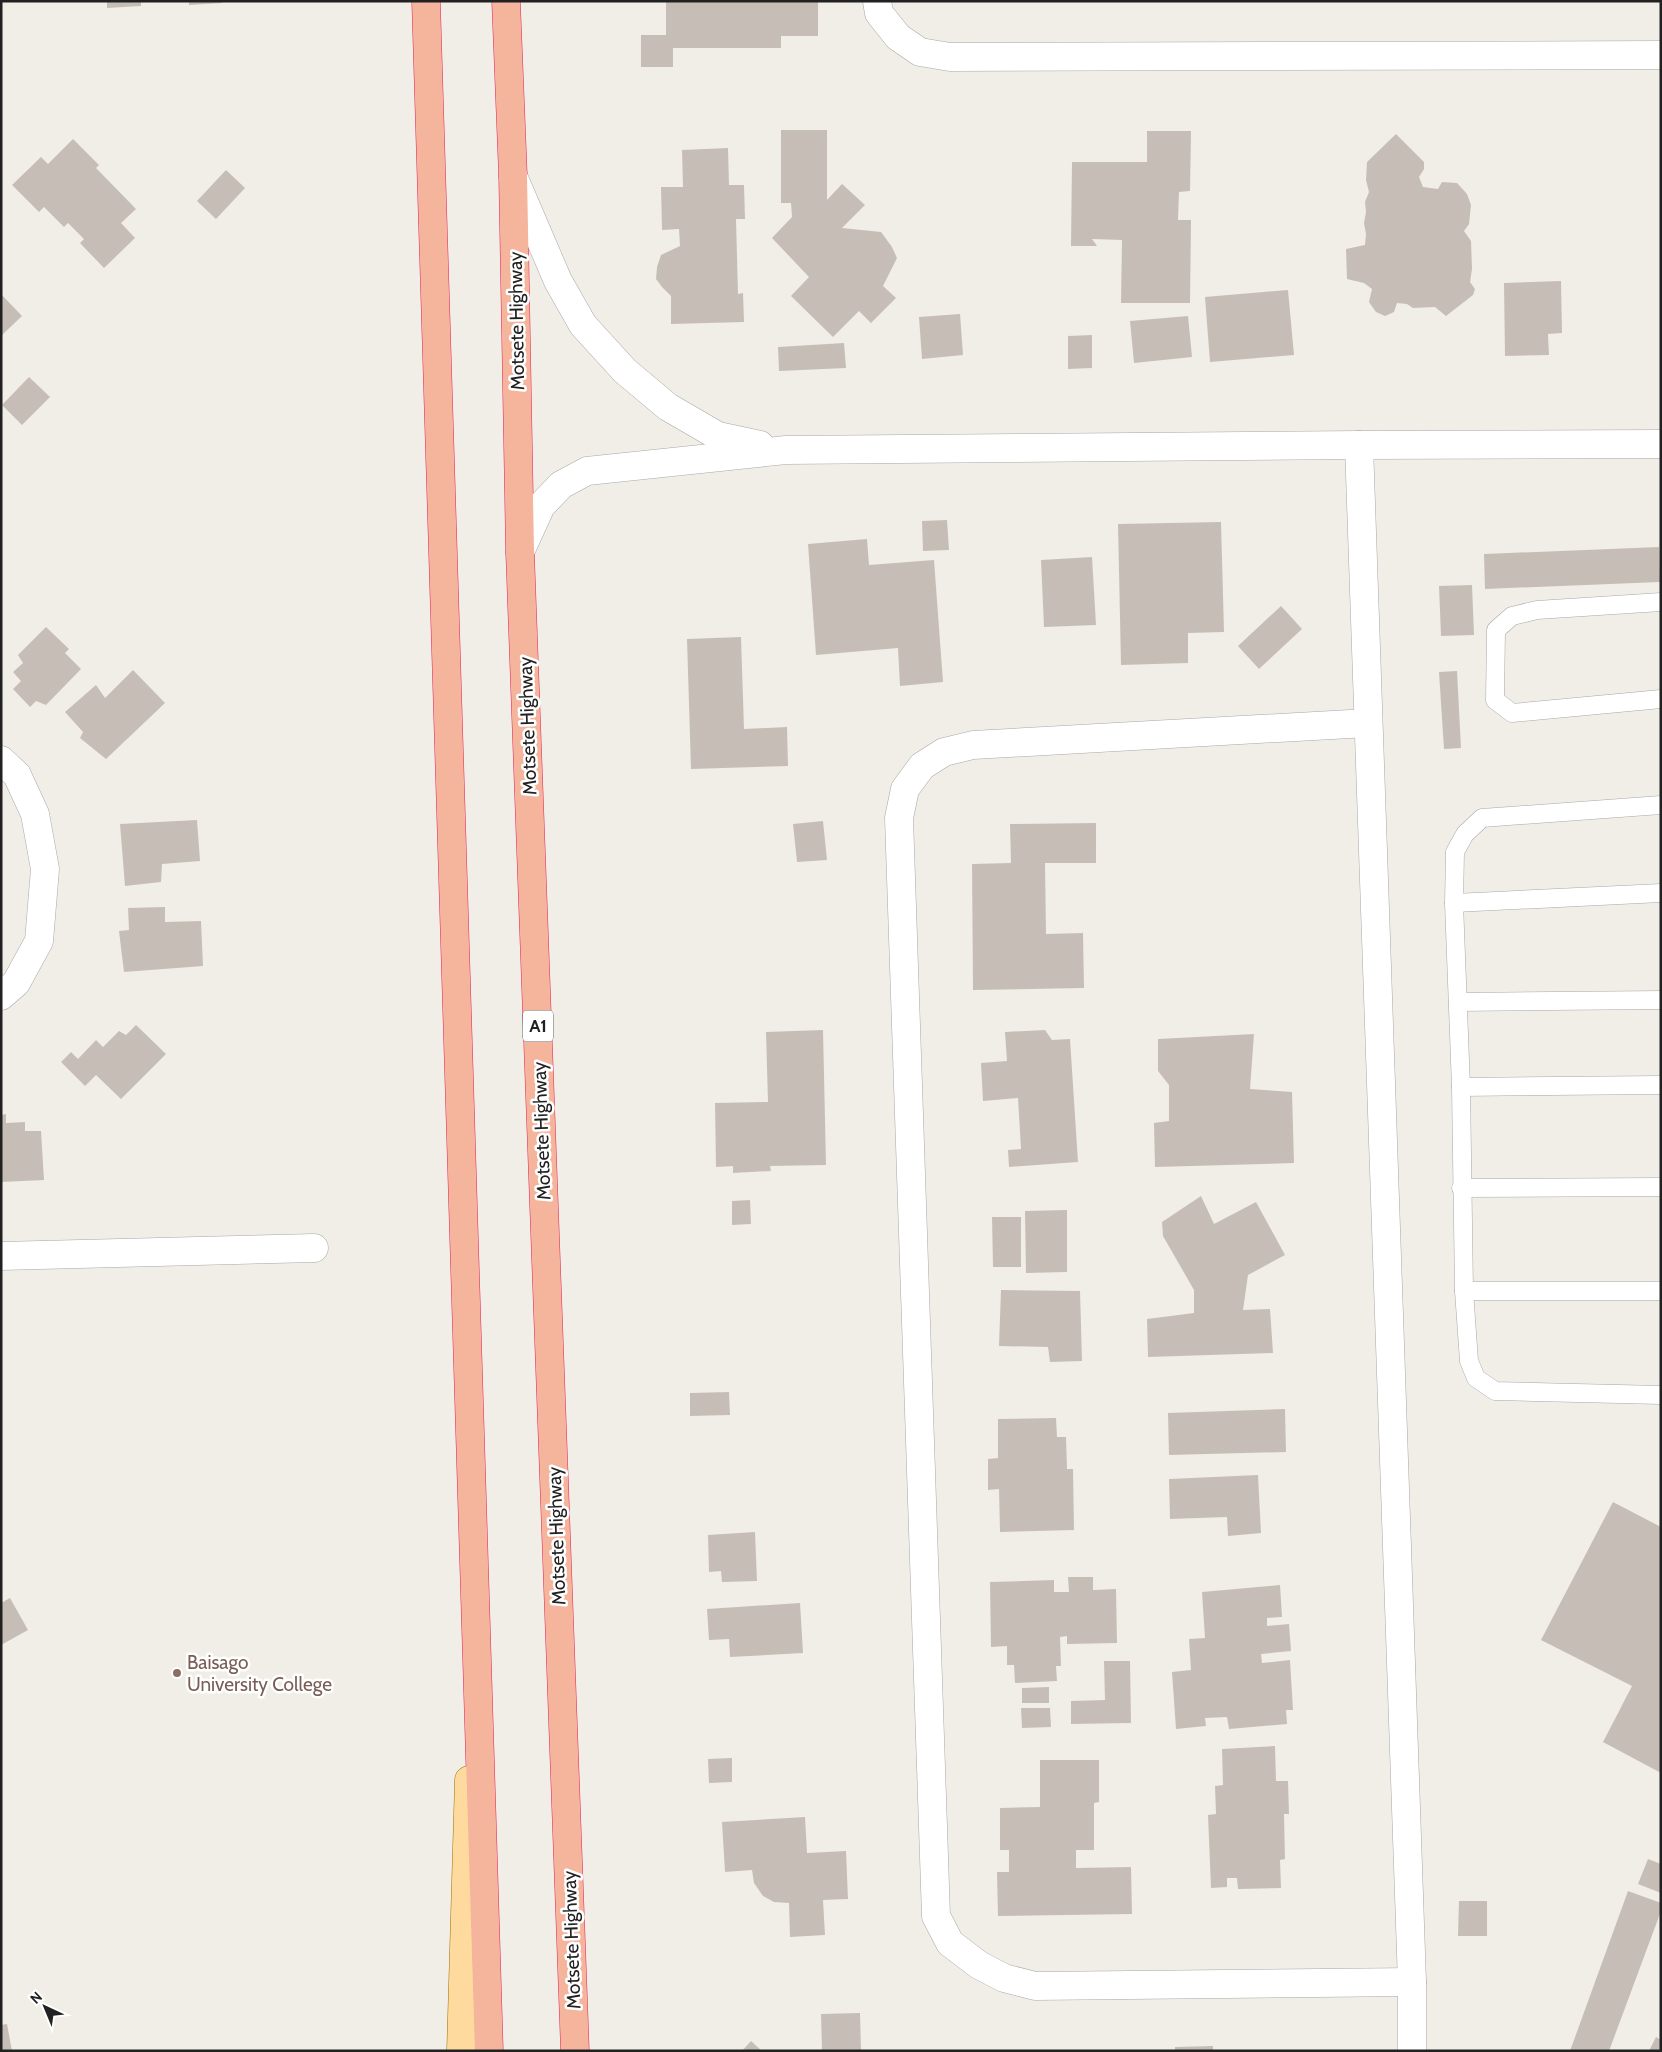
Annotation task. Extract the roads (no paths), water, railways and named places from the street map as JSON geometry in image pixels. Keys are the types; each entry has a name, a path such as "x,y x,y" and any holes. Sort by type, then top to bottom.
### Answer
{"highway":[{"path":"426,1 489,2051"},
{"name":"Motsete Highway","path":"506,1 513,176 520,552 575,2051"}],"main road":[{"path":"461,2051 475,1602"}],"street":[{"path":"877,1 879,13 898,37 920,52 950,57 1661,55"},
{"path":"513,176 558,281 583,325 625,371 668,407 718,436 786,450"},
{"path":"520,552 541,506 561,485 587,471 786,450 1661,444"},
{"path":"1358,445 1412,1982 1412,2051"},
{"path":"1368,723 973,745 944,752 922,766 905,789 899,818 936,1916 950,1943 978,1965 1004,1978 1035,1986 1412,1982"},
{"path":"1,760 17,776 35,814 45,869 39,940 16,984 1,996"},
{"path":"1,1256 314,1248"}],"lane":[{"path":"1661,602 1537,610 1512,616 1496,630 1495,700 1512,713 1661,699"},
{"path":"1661,805 1482,818 1465,834 1455,852 1454,902 1461,1087 1464,1291 1469,1360 1476,1378 1495,1391 1661,1395"},
{"path":"1454,902 1661,893"},
{"path":"1458,1002 1661,1000"},
{"path":"1461,1087 1661,1085"},
{"path":"1462,1188 1661,1186"},
{"path":"1464,1291 1661,1291"}],"place":[{"name":"Baisago University College","path":"177,1673"}]}
